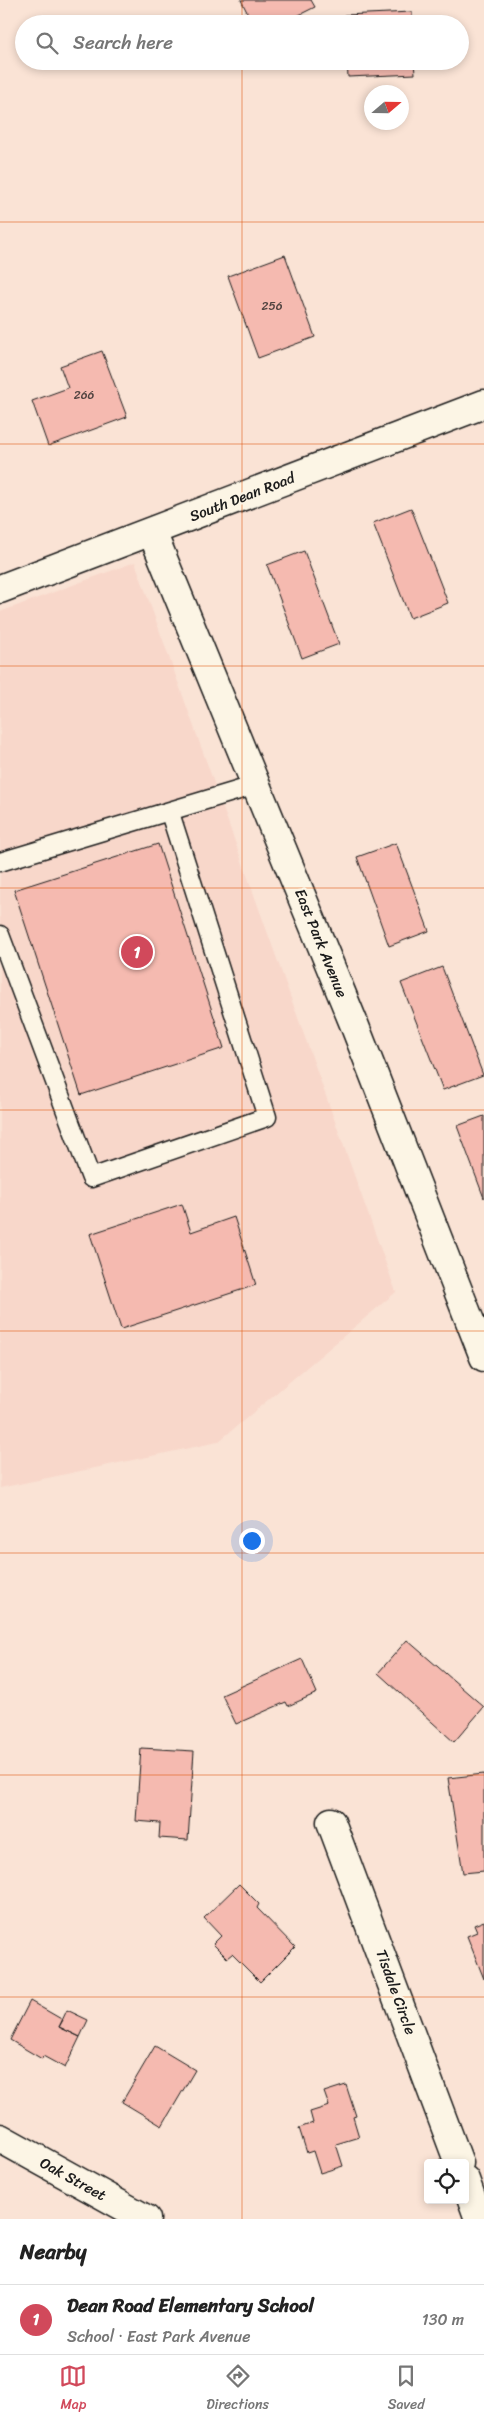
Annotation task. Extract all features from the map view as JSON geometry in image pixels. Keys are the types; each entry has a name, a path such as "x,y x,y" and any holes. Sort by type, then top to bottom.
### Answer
{"street":[{"name":"South Dean Road","path":"0,589 484,404"},
{"name":"East Park Avenue","path":"152,532 354,1024 474,1301 484,1357"},
{"name":"Tisdale Circle","path":"331,1822 457,2159"},
{"name":"Oak Street","path":"0,2138 146,2219"},
{"path":"469,2191 479,2219"}],"lane":[{"path":"0,862 170,813 256,785"},
{"path":"0,935 91,1178 268,1117 170,813"}],"shaded area":[{"path":"135,562 396,1292 218,1442 0,1488 0,612"}],"building":[{"path":"241,0 311,0 315,7 299,15 248,15"},
{"path":"412,12 412,15 344,15"},
{"path":"348,70 415,70 415,74 348,77"},
{"path":"285,255 315,337 258,358 228,276"},
{"path":"102,351 127,417 48,446 32,401 68,388 60,366"},
{"path":"411,508 448,603 410,618 373,523"},
{"path":"304,551 339,644 302,658 267,565"},
{"path":"396,843 429,931 389,946 357,857"},
{"path":"158,844 224,1048 81,1095 14,890"},
{"path":"442,967 483,1075 443,1090 401,983"},
{"path":"484,1116 484,1198 457,1126"},
{"path":"182,1204 191,1232 234,1217 256,1285 121,1329 90,1234"},
{"path":"407,1640 484,1707 454,1742 378,1673"},
{"path":"302,1659 317,1693 288,1706 286,1702 236,1724 222,1695"},
{"path":"141,1748 194,1751 188,1840 159,1838 160,1823 136,1821"},
{"path":"484,1774 484,1871 463,1873 448,1778"},
{"path":"239,1884 259,1904 257,1908 295,1947 260,1982 232,1954 227,1958 213,1944 221,1936 204,1918"},
{"path":"484,1921 484,1979 467,1936 477,1932 474,1925"},
{"path":"30,2001 63,2020 59,2027 80,2037 65,2068 43,2056 42,2059 10,2040"},
{"path":"67,2010 88,2020 80,2037 59,2027"},
{"path":"155,2046 195,2070 162,2126 122,2102"},
{"path":"346,2085 356,2116 353,2117 359,2137 336,2144 343,2166 320,2173 313,2151 307,2153 299,2128 313,2123 310,2112 329,2106 324,2092"}],"place":[{"name":"Dean Road Elementary School","path":"137,952"}]}
